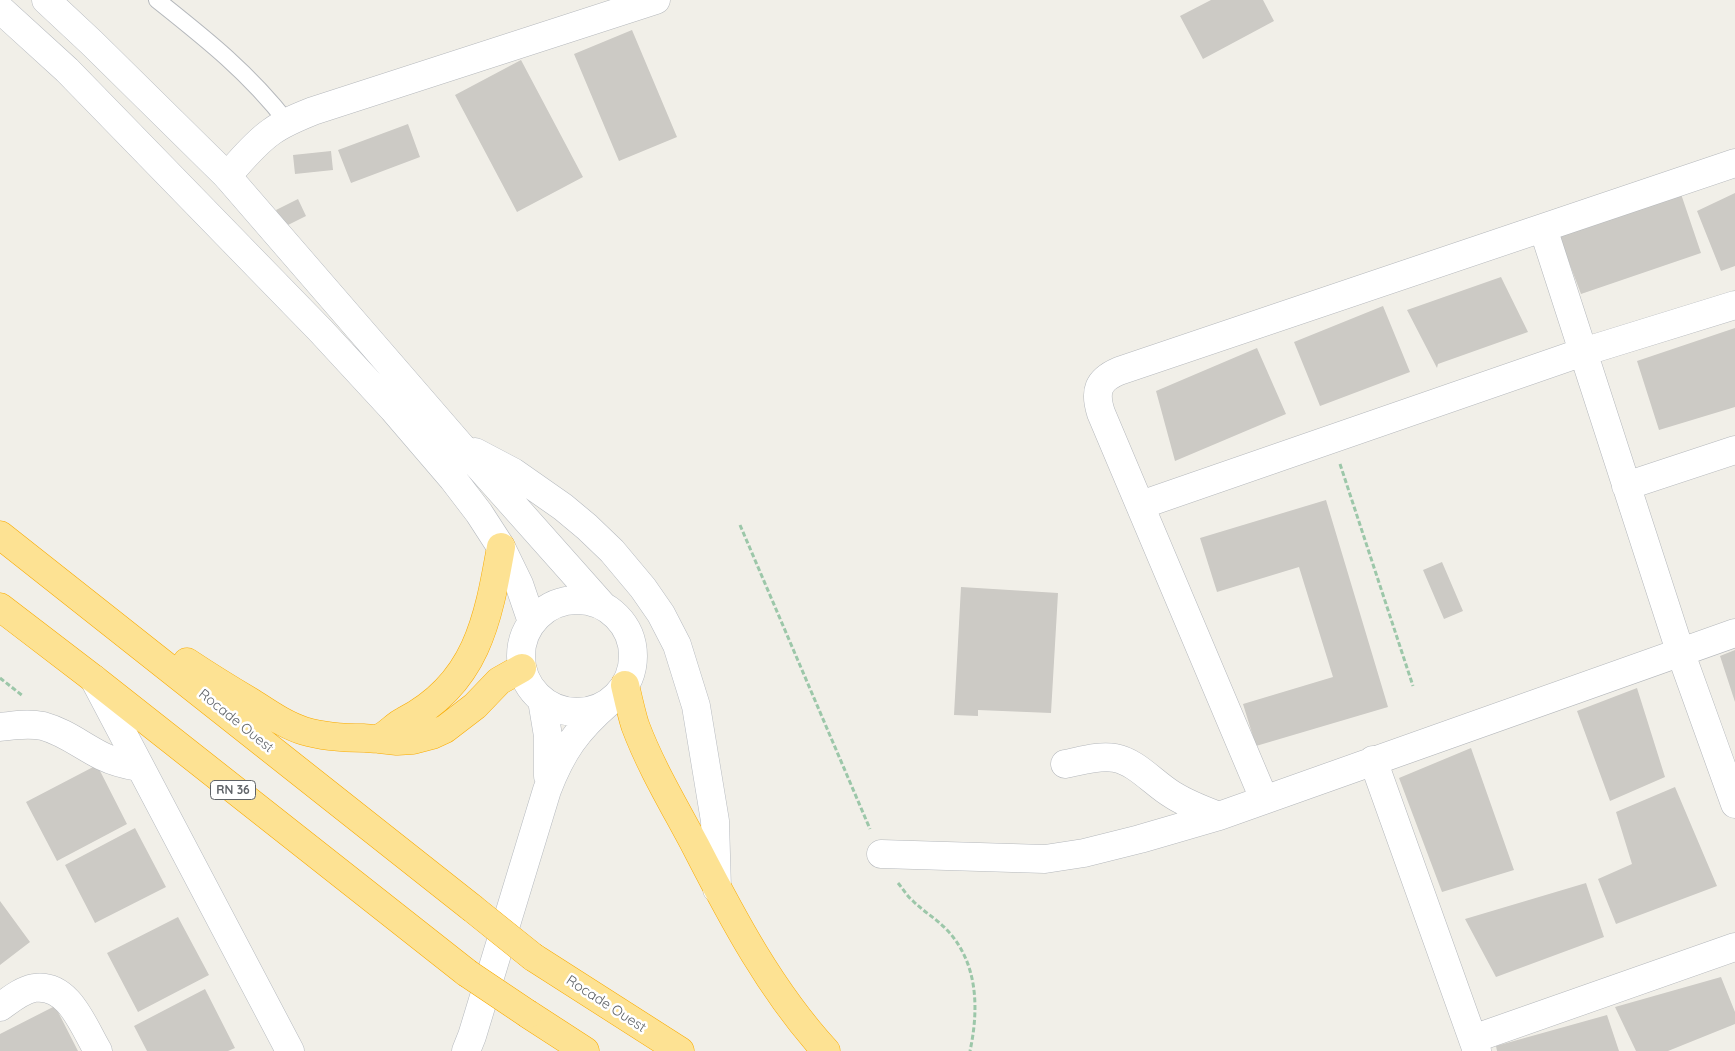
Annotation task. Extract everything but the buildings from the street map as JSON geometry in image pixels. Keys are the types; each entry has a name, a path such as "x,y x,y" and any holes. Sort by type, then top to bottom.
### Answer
{"highway":[{"name":"Rocade Ouest","path":"0,535 533,957 680,1051"},
{"path":"378,738 428,707 453,684 481,633 491,599 501,547"},
{"name":"RN 36","path":"0,607 467,973 585,1051"},
{"path":"132,638 157,646 181,658 269,714 302,730 332,737 378,738 396,741 413,740 432,735 445,729 475,706 498,681 522,668"},
{"path":"616,694 635,724 656,775 717,889 778,991 808,1032 826,1051"}],"street":[{"path":"46,0 227,176 459,444 603,606 616,616 625,627 631,641 633,656 631,671 616,694 577,733 558,763 547,790 466,1051"},
{"path":"227,176 270,132 287,122 313,111 656,0"},
{"path":"0,9 67,70 321,331 393,409 453,479 479,513 501,547 519,584 532,622"},
{"path":"1264,799 1097,400 1099,387 1107,376 1735,163"},
{"path":"1543,228 1680,651 1735,804"},
{"path":"1141,506 1583,352 1735,305"},
{"path":"459,444 513,472 563,507 587,527 612,551 643,588 661,614 677,645 696,706 715,821 717,889"},
{"path":"1626,486 1735,450"},
{"path":"603,606 588,601 572,600 557,603 543,611 532,622 524,636 520,652 522,668 527,682 536,695 549,705 564,711 579,712 594,709 616,694"},
{"path":"881,854 1044,860 1084,853 1140,839 1219,816 1735,633"},
{"path":"94,679 290,1051"},
{"path":"542,700 550,754 547,790"},
{"path":"0,727 18,724 41,726 63,734 108,759 121,764 140,767"},
{"path":"1065,764 1108,757 1117,758 1134,766 1184,802 1219,816"},
{"path":"1373,760 1475,1045 1735,947"},
{"path":"0,1007 32,988 50,988 64,996 98,1051"}],"lane":[{"path":"157,0 241,70 287,122"}],"path":[{"path":"1332,439 1413,686"},
{"path":"740,524 881,854 897,883 913,902 947,930 965,954 972,972 975,992 970,1051"}]}
